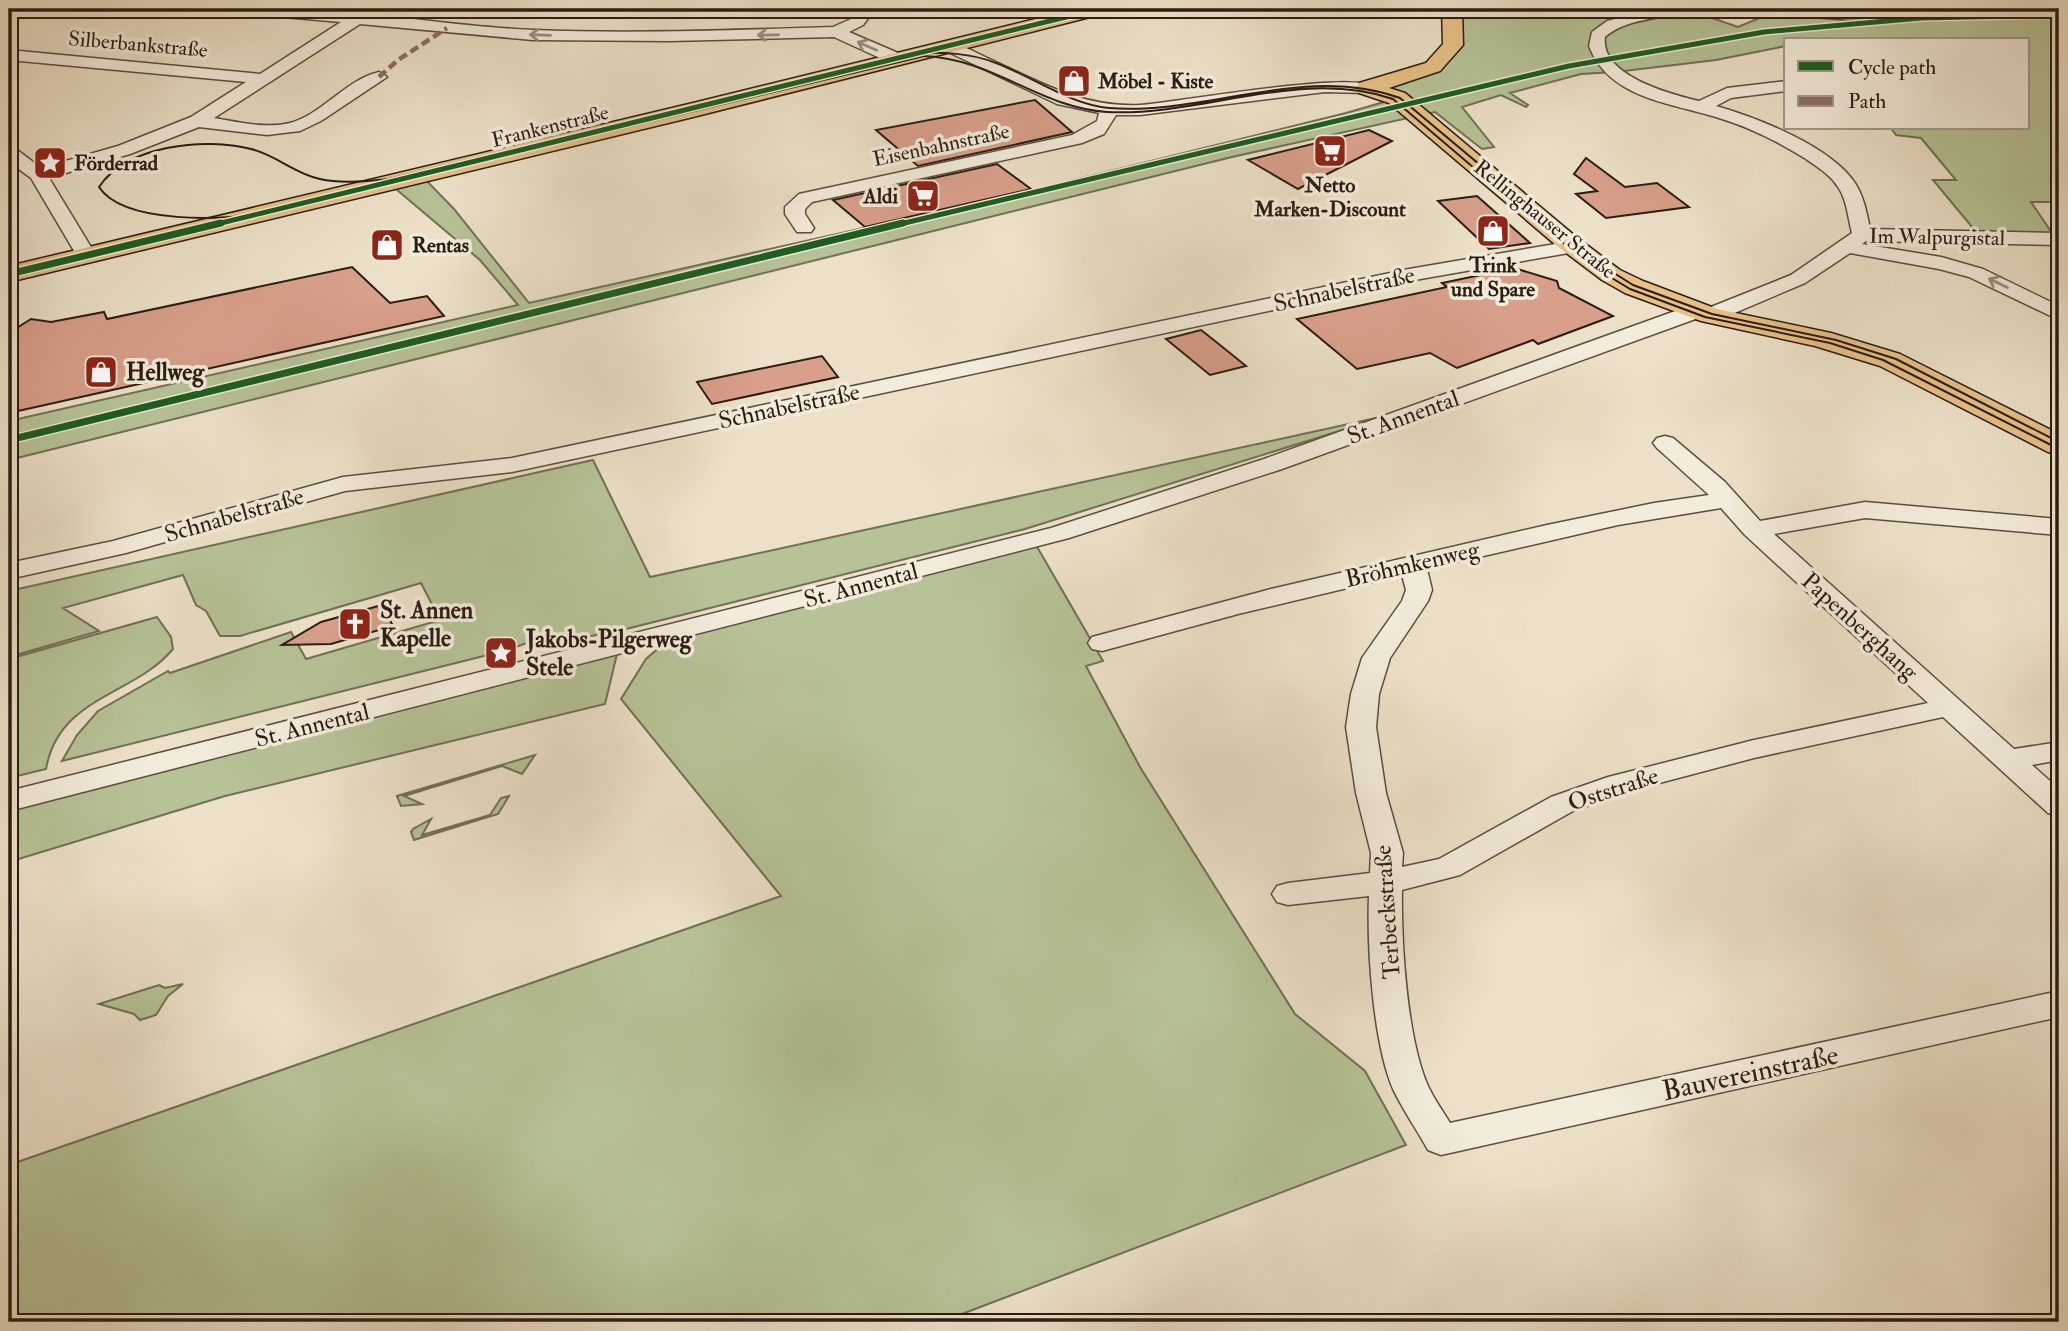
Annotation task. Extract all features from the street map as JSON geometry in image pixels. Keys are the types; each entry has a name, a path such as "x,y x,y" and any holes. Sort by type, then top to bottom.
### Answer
{"main road":[{"name":"Frankenstraße","path":"9,274 899,60 1098,9"},
{"path":"1367,88 1433,67 1453,46 1452,9"},
{"name":"Rellinghauser Straße","path":"1367,88 1398,98 1573,247 1611,275 1703,313 1821,339 1890,360 2059,446"}],"street":[{"path":"248,9 583,36 836,32 858,22 867,9"},
{"path":"424,25 450,9"},
{"path":"1678,9 1620,23 1600,34 1595,44 1600,57 1637,88 1657,96 1703,106 1763,129 1834,172 1848,187 1854,241 1976,273 2059,314"},
{"path":"1796,9 1825,14 1943,9"},
{"path":"38,175 124,150 197,121 357,19"},
{"path":"836,32 899,60"},
{"path":"950,47 1063,100 1108,110 1140,110 1325,87 1367,88"},
{"name":"Silberbankstraße","path":"9,55 263,79"},
{"path":"197,121 275,130 291,128 303,124 379,77"},
{"path":"1703,106 1727,93 1784,86"},
{"name":"Eisenbahnstraße","path":"804,228 795,214 795,207 806,198 1076,139 1103,127 1108,121 1108,110"},
{"path":"9,153 38,175 87,257"},
{"name":"Im Walpurgistal","path":"1703,313 1782,288 1854,241 2059,239"},
{"name":"Schnabelstraße","path":"9,571 117,548 344,484 512,465 1409,275 1573,247"},
{"name":"St. Annental","path":"9,801 1060,533 1272,464 1703,313"},
{"name":"Papenberghang","path":"1665,443 1716,487 1754,530 2059,806"},
{"name":"Bröhmkenweg","path":"1102,643 1234,606 1413,564 1686,504 1726,500"},
{"path":"1754,530 1866,510 2059,527"},
{"name":"Terbeckstraße","path":"1413,564 1419,590 1415,601 1376,658 1365,694 1362,727 1371,793 1387,853 1384,883 1393,1014 1399,1051 1411,1088 1441,1140"},
{"name":"Oststraße","path":"1288,894 1384,883 1449,867 1562,804 1619,784 1742,752 1949,707"},
{"path":"2007,760 2059,751"},
{"name":"Bauvereinstraße","path":"1441,1140 2059,1004"}],"green space":[{"path":"1456,9 1686,9 1738,27 1781,9 1853,15 1946,9 2059,9 2059,202 2031,202 2052,233 1977,233 1933,180 1956,180 1921,138 1896,135 1892,130 2030,130 2030,38 1784,38 1784,46 1716,60 1616,72 1596,35 1613,72 1581,74 1510,93 1528,105 1526,107 1501,95 1462,107 1494,147 1482,149 1435,112 1232,157 9,460 9,421 518,305 480,260 390,184 422,176 454,209 529,303 1033,190 1346,113 1394,99 1369,89 1414,75 1458,36"},
{"path":"1394,414 1025,529 614,632 539,645 529,642 508,650 62,761 77,735 98,711 168,671 170,673 291,632 306,659 440,620 421,583 240,636 220,636 206,611 196,605 183,575 63,608 99,631 9,657 9,591 593,460 650,577"},
{"path":"1036,545 1103,661 1086,666 1140,767 1295,1014 1365,1071 1406,1145 941,1322 9,1322 9,1165 781,896 621,699 646,659 668,640"},
{"path":"157,617 171,637 173,649 157,665 82,711 66,726 54,745 46,769 9,778 9,659"},
{"path":"617,654 605,704 225,796 9,862 9,808"},
{"path":"535,755 522,774 502,766 404,796 422,804 401,806 397,796"},
{"path":"509,796 498,814 414,840 411,832 413,829 431,819 422,835 490,815 501,798"},
{"path":"183,984 168,996 156,1015 140,1020 134,1014 99,1004 159,985 165,988"}],"building":[{"path":"1035,100 1072,132 918,166 876,130"},
{"name":"Netto Marken-Discount","path":"1369,130 1392,141 1298,189 1248,160"},
{"path":"1586,158 1625,187 1657,183 1689,207 1606,218 1576,194 1597,191 1574,174"},
{"name":"Aldi","path":"997,164 1031,189 865,227 833,200"},
{"name":"Trink und Spare","path":"1477,196 1530,243 1489,249 1438,201"},
{"name":"Hellweg","path":"352,267 390,303 427,296 444,316 9,413 9,333 31,319 51,322 104,312 107,319"},
{"path":"1514,268 1557,281 1559,288 1613,316 1538,344 1533,340 1457,368 1430,353 1357,369 1297,319 1447,287 1442,283"},
{"path":"1201,330 1246,366 1210,375 1166,339"},
{"path":"822,356 838,377 712,404 697,382"},
{"name":"St. Annen Kapelle","path":"382,605 393,626 331,644 282,645 321,622"}],"tram line":[{"path":"2059,442 1896,359 1836,340 1712,314 1633,285 1595,261 1400,98 1364,89 1328,86 1292,88 1182,105 1109,108 1065,96 1010,69 976,57 917,53 389,179 328,181 311,177 251,149 212,144 147,153 112,173 99,187 112,199 130,208 152,214 202,218 267,213 924,56 973,65 1060,102 1107,112 1179,108 1287,90 1322,88 1358,91 1393,99 1548,231 1597,269 1630,289 1705,317 1830,343 1883,360 2059,449"}],"marked path":[{"path":"379,77 398,60 447,28"}],"cycle path":[{"path":"9,274 693,110 1099,9"},
{"path":"9,440 1073,182 1569,66 1764,32 1921,18 2059,15"}],"place":[{"name":"Möbel - Kiste","path":"1074,81"},
{"name":"Netto Marken-Discount","path":"1330,151"},
{"name":"Förderrad","path":"50,163"},
{"name":"Aldi","path":"923,196"},
{"name":"Trink und Spare","path":"1493,231"},
{"name":"Rentas","path":"387,245"},
{"name":"Hellweg","path":"101,372"},
{"name":"St. Annen Kapelle","path":"355,624"},
{"name":"Jakobs-Pilgerweg Stele","path":"501,653"}]}
